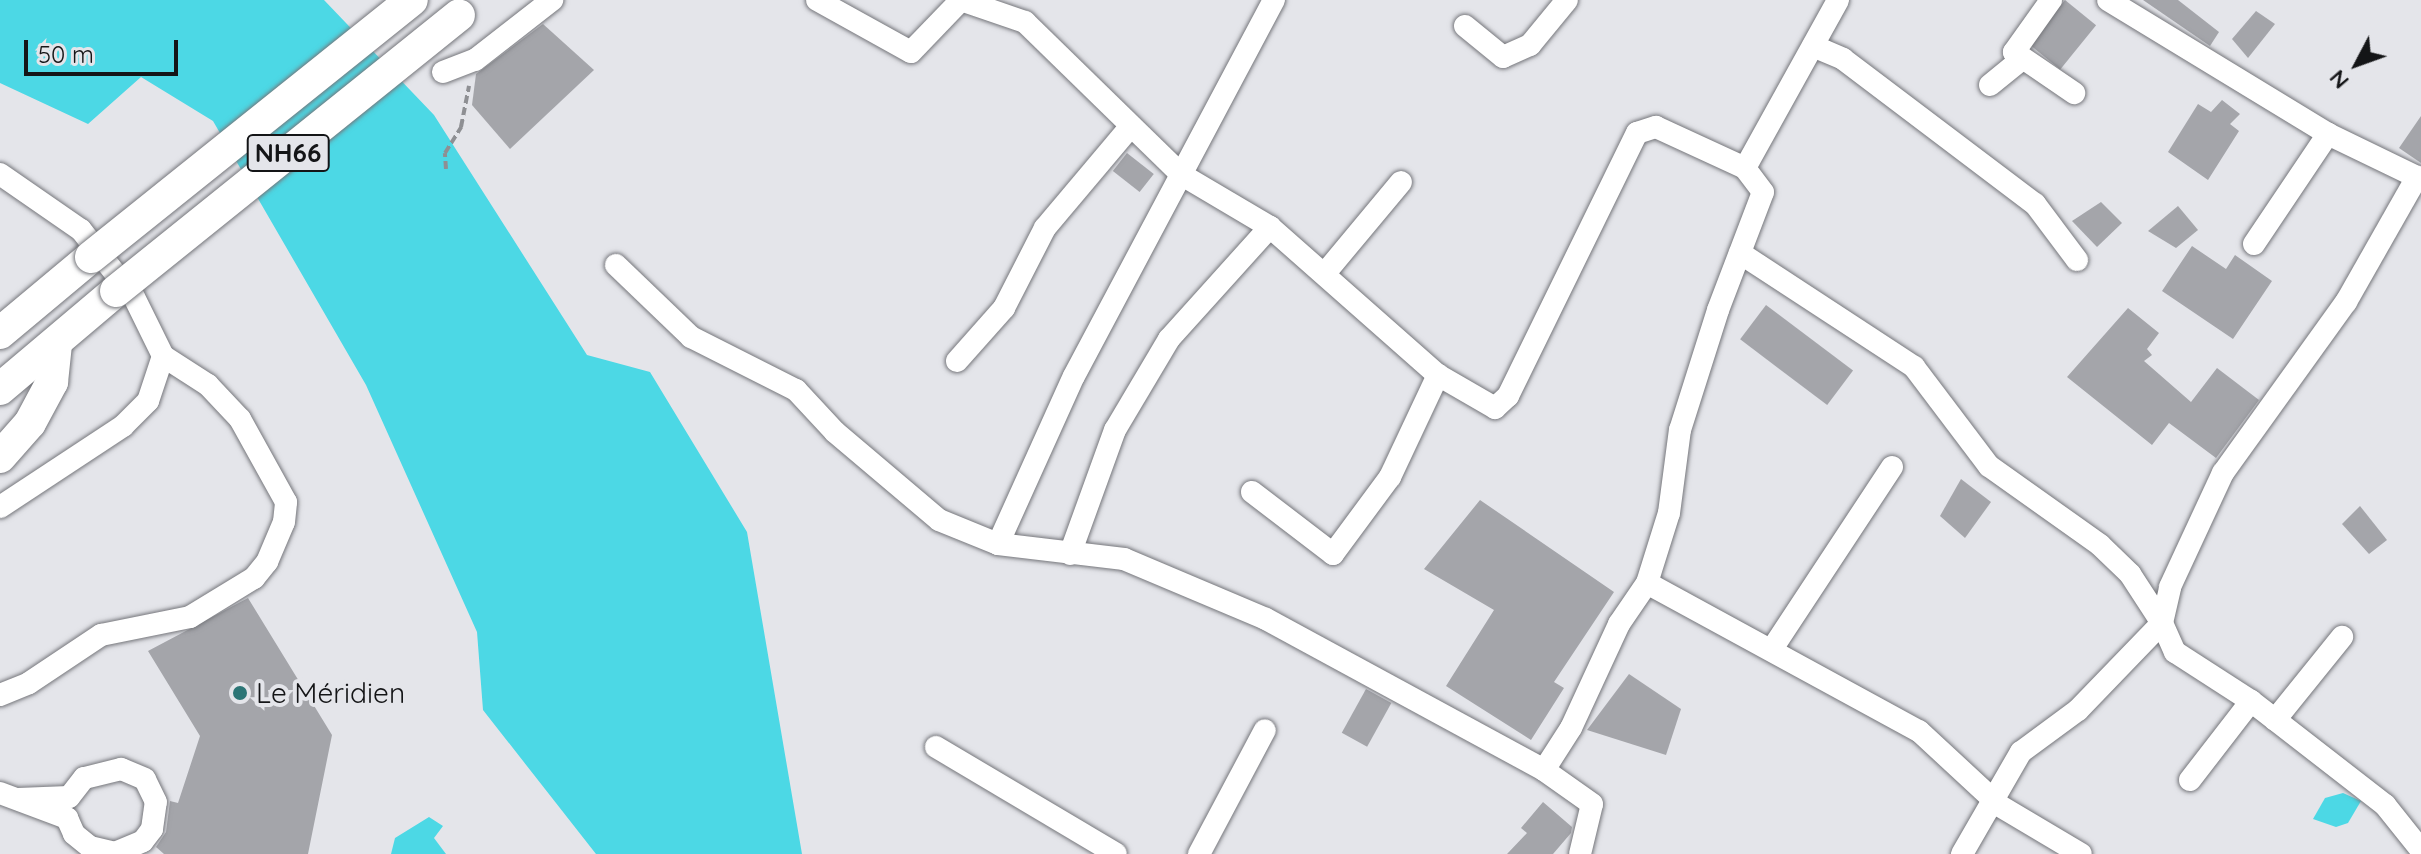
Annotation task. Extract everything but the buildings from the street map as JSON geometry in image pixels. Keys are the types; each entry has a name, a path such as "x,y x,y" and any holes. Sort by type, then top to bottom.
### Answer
{"highway":[{"name":"NH66","path":"0,333 14,313 91,257 412,0"},
{"name":"NH66","path":"0,389 116,291 468,7"},
{"path":"0,457 30,423 52,382 56,344"}],"street":[{"path":"443,72 475,60 552,0"},
{"path":"817,0 911,52 961,0 1025,22 1182,175 1270,227 1326,272 1438,375 1495,408 1508,396 1637,133 1656,127 1745,168 1763,192 1680,430 1669,513 1647,583 1619,624 1571,728 1544,770"},
{"path":"998,544 1074,376 1274,0"},
{"path":"1465,26 1503,57 1530,45 1567,0"},
{"path":"1745,168 1838,0"},
{"path":"2051,0 2014,52 2074,93"},
{"path":"1962,854 2021,752 2078,710 2162,623 2170,587 2223,473 2346,302 2419,178 2328,134 2114,2"},
{"path":"1813,46 1843,59 2035,204 2077,260"},
{"path":"1990,85 2022,59"},
{"path":"957,361 1004,308 1045,228 1131,126"},
{"path":"2254,244 2328,134"},
{"path":"0,174 81,230 134,297 163,356 208,385 240,419 286,502 284,522 267,562 254,578 190,617 101,635 29,683 0,695"},
{"path":"1326,272 1401,182"},
{"path":"1070,554 1115,430 1169,339 1270,227"},
{"path":"1740,253 1914,367 1989,466 2100,545 2130,574 2162,623 2175,652 2251,701 2385,805 2419,843"},
{"path":"616,265 691,337 796,390 835,432 939,520 998,544 1124,559 1266,619 1544,770 1592,804 1580,854"},
{"path":"0,507 123,426 148,401 163,356"},
{"path":"1252,492 1333,554 1390,477 1438,375"},
{"path":"1772,649 1892,467"},
{"path":"1647,583 1919,731 1994,800 2080,854"},
{"path":"2275,720 2342,637"},
{"path":"2190,780 2251,701"},
{"path":"1199,854 1265,730"},
{"path":"936,747 1116,854"},
{"path":"121,769 145,779 156,802 152,829 143,841 115,853 90,847 74,834 67,818 9,796 69,797 84,778 121,769"}],"path":[{"path":"446,169 445,153 461,127 475,60"}],"water":[{"path":"0,0 324,0 434,115 587,355 650,372 747,532 802,854 596,854 483,710 477,632 366,385 213,121 141,77 88,124 0,83"},
{"path":"2343,793 2361,801 2348,823 2336,827 2313,819 2325,798"},
{"path":"429,817 443,826 434,838 446,854 391,854 395,838"}],"place":[{"name":"Le Méridien","path":"240,693"}]}
